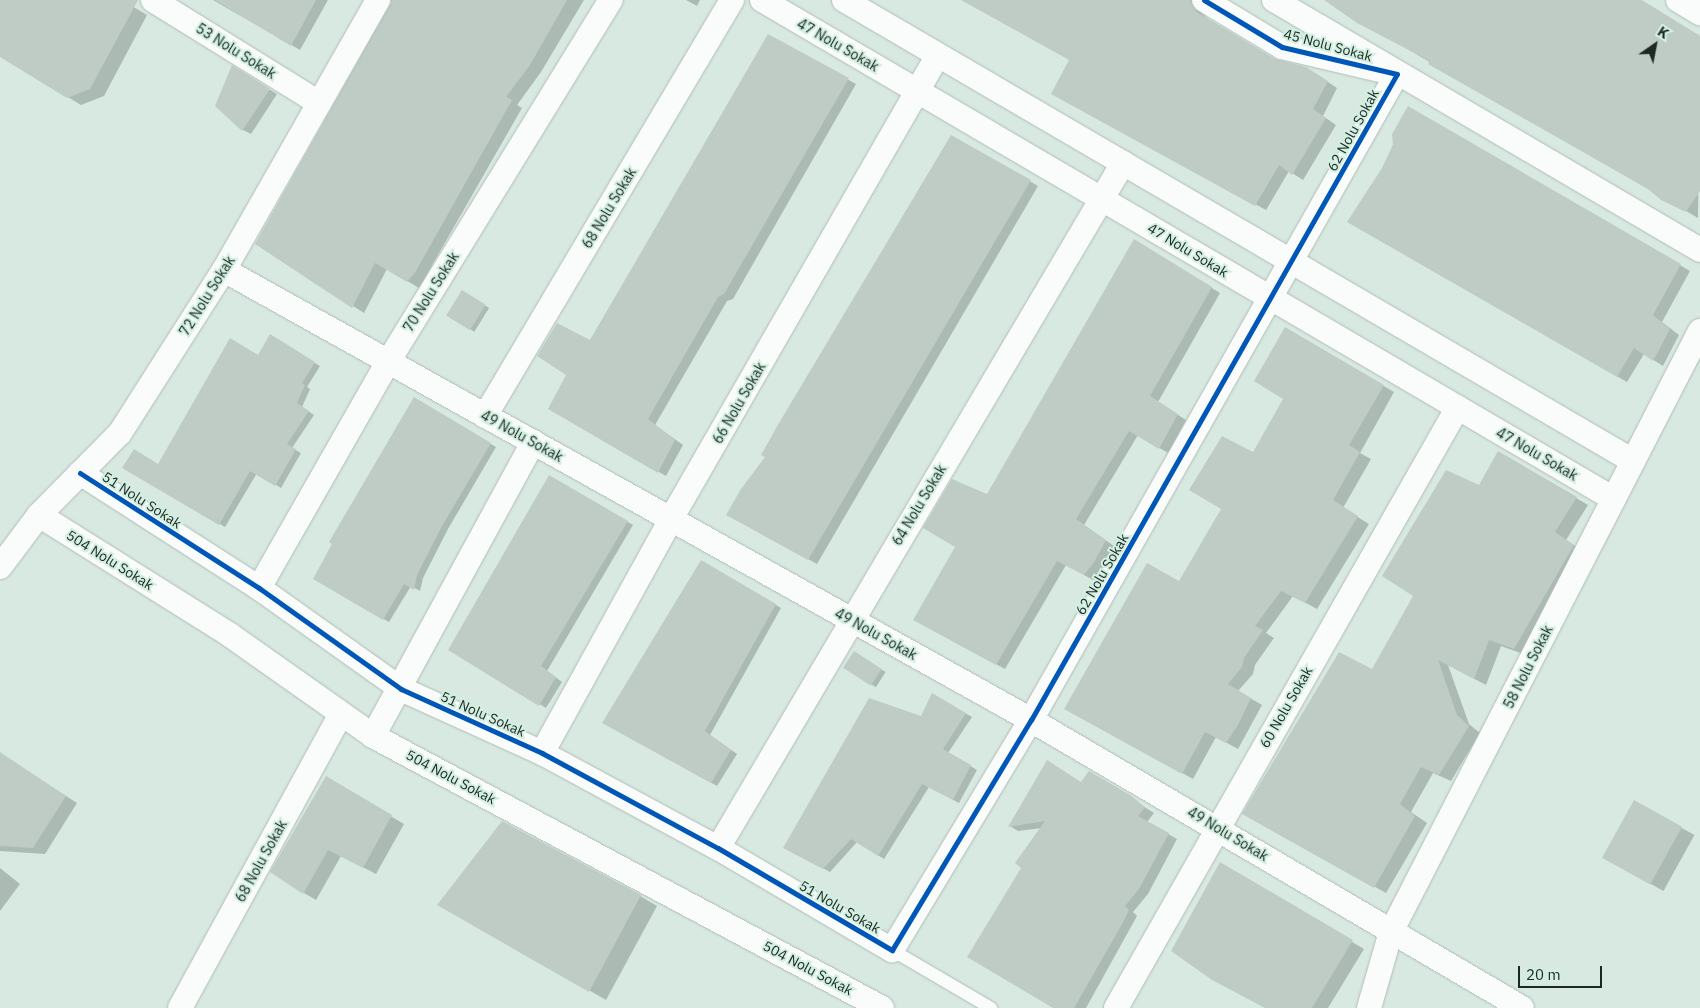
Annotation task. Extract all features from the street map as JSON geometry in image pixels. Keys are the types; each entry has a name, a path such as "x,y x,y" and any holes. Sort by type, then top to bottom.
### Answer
{"street":[{"name":"53 Nolu Sokak","path":"153,0 319,103"},
{"name":"72 Nolu Sokak","path":"0,567 39,515 120,433 224,270 378,0"},
{"name":"70 Nolu Sokak","path":"259,588 388,362 611,0"},
{"name":"68 Nolu Sokak","path":"485,416 732,0"},
{"name":"47 Nolu Sokak","path":"762,0 1614,499"},
{"path":"844,0 1633,461"},
{"name":"45 Nolu Sokak","path":"1204,0 1282,47 1397,74"},
{"name":"45 Nolu Sokak","path":"1274,0 1397,74 1700,250"},
{"path":"1678,0 1700,13"},
{"name":"66 Nolu Sokak","path":"542,753 671,519 938,55"},
{"name":"62 Nolu Sokak","path":"892,950 1031,720 1272,299 1397,74"},
{"name":"64 Nolu Sokak","path":"718,848 1123,163"},
{"name":"49 Nolu Sokak","path":"224,270 1031,720 1522,1008"},
{"name":"58 Nolu Sokak","path":"1369,1008 1391,932 1700,331"},
{"name":"60 Nolu Sokak","path":"1116,1008 1458,407"},
{"path":"373,736 401,689 533,442"},
{"name":"51 Nolu Sokak","path":"80,474 259,588 401,689 542,753 718,848 892,950"},
{"name":"504 Nolu Sokak","path":"39,515 230,635 373,736 882,1008"},
{"name":"68 Nolu Sokak","path":"180,1008 341,714"}],"lane":[{"path":"892,950 991,1008"}],"building":[{"path":"0,0 138,0 90,89 67,98 0,57"},
{"path":"215,0 316,0 291,46"},
{"path":"392,0 567,0 530,65 506,97 512,100 416,271 407,282 375,263 352,308 255,244"},
{"path":"961,0 1190,0 1197,12 1275,59 1306,67 1328,81 1313,109 1326,118 1292,175 1279,165 1255,206 1051,94 1069,60"},
{"path":"1324,0 1642,0 1700,36 1700,191 1686,212 1661,200 1648,189 1428,64 1430,61 1357,23"},
{"path":"768,34 849,78 724,294 718,297 648,419 675,440 658,473 548,409 566,375 537,356 557,323 590,340"},
{"path":"232,65 270,89 242,131 215,106"},
{"path":"1408,106 1681,264 1653,315 1670,329 1653,361 1634,348 1617,377 1347,222 1382,168 1393,145 1392,134"},
{"path":"951,135 1031,180 808,560 726,515 741,489 765,457 761,455 779,423"},
{"path":"1134,239 1212,287 1150,396 1178,414 1159,449 1129,431 1076,519 1106,540 1094,562 1084,575 1057,561 996,665 913,620 955,547 923,528 952,479 987,494"},
{"path":"462,290 486,305 470,330 446,315"},
{"path":"1285,327 1384,385 1349,445 1360,452 1333,500 1358,516 1305,603 1281,591 1255,626 1263,630 1244,658 1242,667 1228,684 1251,698 1238,725 1226,743 1205,732 1182,774 1064,709 1147,563 1179,581 1221,509 1189,490 1222,436 1253,452 1283,399 1254,381"},
{"path":"270,334 315,362 302,383 305,385 297,403 309,411 287,444 296,449 275,486 250,471 219,525 122,468 134,449 158,464 230,338 258,355"},
{"path":"414,397 491,443 442,526 417,575 414,590 404,584 383,620 313,579 332,544 329,542"},
{"path":"1498,451 1577,497 1555,532 1574,545 1514,649 1489,640 1474,679 1438,660 1457,715 1469,726 1439,775 1421,767 1400,804 1415,816 1374,888 1242,814 1339,652 1372,669 1413,596 1382,576 1446,470 1479,485"},
{"path":"549,475 628,521 541,666 556,677 539,706 448,650"},
{"path":"701,560 776,604 705,731 731,750 711,783 602,723"},
{"path":"854,651 882,669 871,686 843,668"},
{"path":"932,693 966,713 943,749 971,765 953,800 922,784 878,856 851,839 823,869 783,848 869,698 921,716"},
{"path":"0,752 66,796 33,848 0,846"},
{"path":"1047,760 1081,782 1089,771 1130,795 1145,807 1138,816 1169,833 1139,889 1125,906 1129,910 1121,926 1074,1008 1053,1008 967,957 1021,868 1015,863 1045,821 1008,827"},
{"path":"326,776 392,815 363,868 328,850 303,894 270,872"},
{"path":"1634,800 1682,827 1650,884 1602,858"},
{"path":"502,821 641,895 589,992 437,905"},
{"path":"1220,862 1353,940 1312,1008 1265,1008 1212,980 1171,951"}],"cycle path":[{"path":"80,473 259,588 401,689 542,753 718,848 892,950 1031,720 1397,74 1282,47 1204,0"}]}
